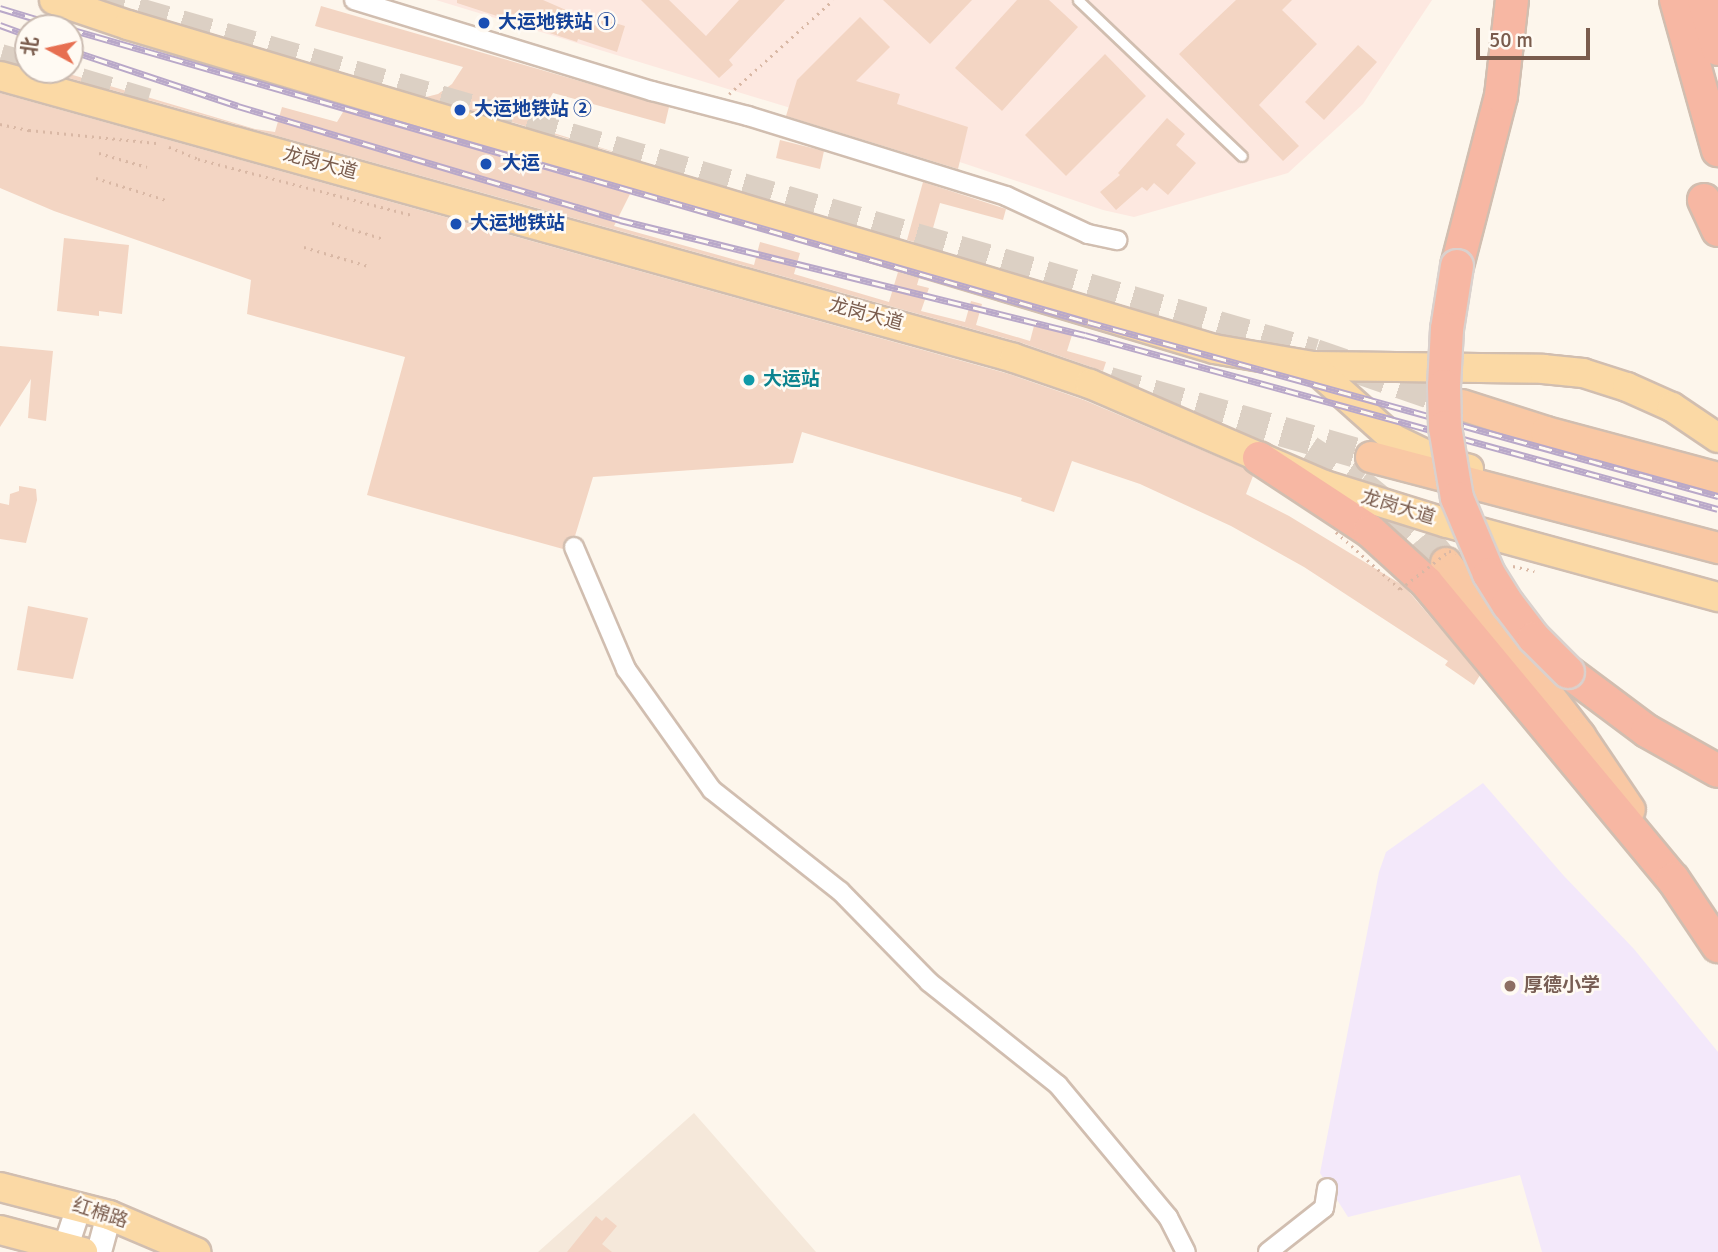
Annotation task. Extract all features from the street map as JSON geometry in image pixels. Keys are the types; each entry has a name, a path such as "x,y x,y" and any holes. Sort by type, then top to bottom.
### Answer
{"highway":[{"path":"1512,0 1501,96 1457,266 1447,329 1445,426 1457,498 1472,538 1501,594 1534,638 1568,672 1647,731 1718,771"},
{"path":"1676,0 1718,150"},
{"path":"1704,0 1718,49"},
{"path":"1462,405 1546,432 1718,478"},
{"path":"1371,457 1718,548"},
{"path":"1259,458 1370,531 1426,582 1673,879"},
{"path":"1453,559 1580,736 1718,946"}],"main road":[{"path":"54,0 141,29 1214,349 1311,366 1543,369 1583,373 1627,387 1672,407 1718,438"},
{"name":"龙岗大道","path":"0,75 1014,358 1090,384 1259,458 1388,506 1718,597"},
{"path":"1311,366 1394,439 1440,461 1718,538"},
{"name":"红棉路","path":"0,1187 109,1215 196,1252"},
{"path":"0,1230 71,1250 79,1207"},
{"path":"99,1252 109,1215"}],"street":[{"path":"354,0 652,91 748,116 1006,196 1088,234 1117,240"},
{"path":"574,547 626,668 712,790 840,891 929,982 1058,1085 1168,1217 1186,1252"},
{"path":"1268,1252 1324,1208 1327,1188"}],"lane":[{"path":"1078,0 1242,156"}],"path":[{"path":"727,97 833,0"},
{"path":"0,124 29,130 163,144 198,159 412,215"},
{"path":"99,153 147,167"},
{"path":"96,178 166,200"},
{"path":"332,223 384,239"},
{"path":"304,247 368,266"},
{"path":"1336,532 1400,589 1449,551 1453,559"},
{"path":"1510,566 1534,571"}],"shaded area":[{"path":"436,0 1432,0 1363,104 1288,173 1134,217 1103,210 879,135"},
{"name":"厚德小学","path":"1483,783 1564,876 1634,949 1718,1052 1718,1252 1542,1252 1520,1175 1348,1217 1320,1173 1379,872 1386,852"},
{"path":"694,1113 816,1252 538,1252"}],"building":[{"path":"457,0 543,0 566,10 565,16 600,27 602,19 625,26 617,52 578,39 577,42 457,3"},
{"path":"641,0 669,0 706,36 739,0 785,0 729,60 733,65 719,78"},
{"path":"883,0 972,0 930,44"},
{"path":"1017,0 1049,0 1078,27 1002,111 955,68"},
{"path":"1236,0 1292,0 1282,10 1317,44 1259,105 1299,146 1283,161 1179,54"},
{"path":"321,6 669,107 665,124 553,93 538,119 547,131 647,162 426,97 438,94 452,84 463,67 315,26"},
{"path":"860,17 890,47 856,81 900,94 897,104 968,127 958,169 786,116 797,80"},
{"path":"1358,45 1377,62 1324,120 1305,102"},
{"path":"1105,54 1146,96 1066,176 1025,135"},
{"path":"84,78 255,129 275,132 282,107 337,122 346,107 631,192 614,226 754,265 760,242 800,253 794,274 889,302 898,272 919,278 917,285 929,288 921,311 965,322 971,301 982,304 976,325 1030,341 1035,322 1073,332 1067,351 1106,362 1103,371 1019,342 84,82"},
{"name":"大运站","path":"0,93 1009,374 1084,400 1244,468 1253,476 1246,494 1289,516 1404,586 1480,675 1474,685 1445,665 1448,661 1304,567 1231,526 1140,484 1072,461 1054,512 1021,501 1022,498 802,432 793,463 593,477 575,536 565,540 563,549 367,495 405,357 247,314 251,280 54,211 0,188"},
{"path":"1167,118 1185,134 1176,145 1196,163 1168,195 1154,183 1147,191 1142,187 1116,210 1100,192 1120,175 1118,173"},
{"path":"780,140 824,151 820,169 776,158"},
{"path":"923,182 1006,209 1003,220 940,203 928,246 907,240"},
{"path":"64,238 129,245 122,314 99,311 99,316 57,311"},
{"path":"0,346 53,351 46,421 28,418 31,379 0,427"},
{"path":"19,486 36,489 37,500 26,543 0,539 0,503 9,505 10,494 19,491"},
{"path":"28,606 88,618 73,679 17,670"},
{"path":"596,1216 602,1221 606,1217 617,1226 602,1244 612,1252 567,1252"}],"tunnel":[{"path":"94,0 1315,354 1462,405"},
{"path":"0,59 14,63"},
{"path":"84,84 147,103"},
{"path":"1109,382 1371,457"},
{"path":"1309,450 1359,483 1392,510 1423,536 1446,563"}],"railway":[{"path":"0,8 20,14"},
{"path":"0,25 14,30"},
{"path":"84,33 1088,322 1718,496"},
{"path":"84,55 238,106 620,220 1085,335 1718,509"}],"place":[{"name":"大运地铁站 ①","path":"484,23"},
{"name":"大运地铁站 ②","path":"460,110"},
{"name":"大运","path":"486,164"},
{"name":"大运地铁站","path":"456,224"},
{"name":"大运站","path":"749,380"},
{"name":"厚德小学","path":"1510,986"}]}
